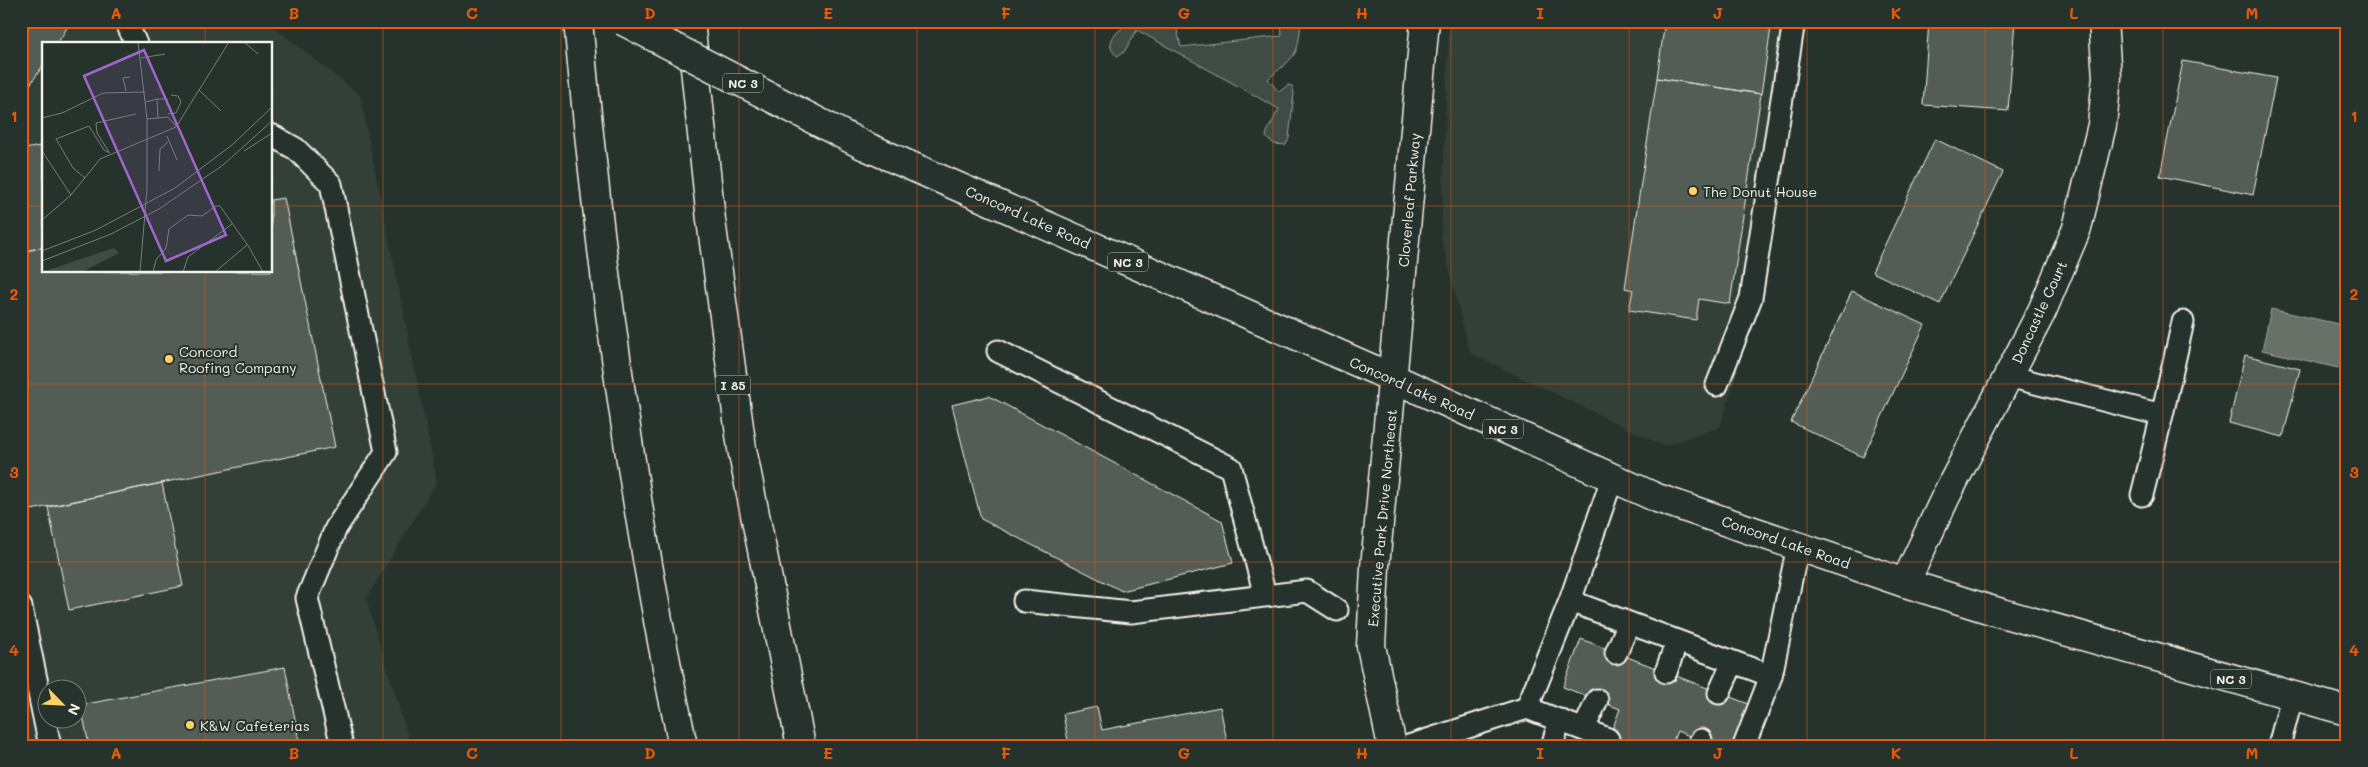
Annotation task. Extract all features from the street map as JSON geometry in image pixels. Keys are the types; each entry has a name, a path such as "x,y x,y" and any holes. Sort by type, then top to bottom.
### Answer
{"main road":[{"path":"578,21 592,176 617,364 657,623 683,746"},
{"name":"Concord Lake Road","path":"623,21 864,144 1393,378 1657,498 1905,583 2292,697 2347,711"},
{"name":"I 85","path":"690,21 711,220 742,449 801,746"},
{"name":"Cloverleaf Parkway","path":"1393,378 1425,21"},
{"name":"Doncastle Court","path":"1905,583 1947,494 2042,311 2077,228 2102,125 2107,77 2102,21"},
{"name":"Executive Park Drive Northeast","path":"1392,746 1371,646 1375,567 1393,378"}],"lane":[{"path":"126,21 135,42"},
{"path":"1717,385 1751,298 1794,21"},
{"path":"272,136 296,149 331,184 386,452 336,528 307,598 342,746"},
{"path":"2142,495 2183,322"},
{"path":"998,351 1231,468 1265,595"},
{"path":"2008,376 2162,415"},
{"path":"1528,708 1570,601 1612,479"},
{"path":"1750,742 1771,676 1798,546"},
{"path":"1024,601 1131,612 1307,591 1337,610"},
{"path":"1570,601 1771,676"},
{"path":"21,607 50,746"},
{"path":"1616,653 1629,623"},
{"path":"1666,672 1677,641"},
{"path":"1719,693 1733,662"},
{"path":"2279,746 2292,697"},
{"path":"1584,730 1597,700"},
{"path":"1409,746 1528,708 1608,738"},
{"path":"1552,746 1560,720"}],"shaded area":[{"path":"21,21 266,21 360,95 437,481 366,599 411,746 21,746"},
{"path":"1139,21 1175,21 1181,47 1282,36 1281,21 1301,21 1294,55 1268,79 1279,92 1288,85 1292,86 1294,93 1289,138 1286,145 1274,144 1266,137 1279,109 1137,30 1124,52 1117,56 1112,51 1112,39 1127,25"},
{"path":"1449,21 1798,21 1759,303 1720,427 1664,446 1470,353 1441,237"},
{"path":"2271,309 2347,326 2347,348 2342,369 2262,350"}],"building":[{"path":"21,21 71,21 58,42 42,42 42,67 21,98"},
{"path":"1665,21 1772,21 1761,94 1657,78"},
{"path":"1929,21 2015,21 2008,111 1923,105"},
{"path":"2192,21 2235,21 2192,25"},
{"path":"2183,61 2276,78 2253,195 2160,176"},
{"name":"The Donut House","path":"1657,78 1761,94 1730,304 1699,299 1696,320 1629,310 1633,290 1625,288"},
{"path":"1935,139 2003,172 1940,304 1872,272"},
{"path":"42,145 42,247 21,252 21,150"},
{"name":"Concord Roofing Company","path":"284,198 335,447 31,510 21,462 21,252 42,247 42,272 272,272 272,200"},
{"path":"1852,291 1925,325 1863,457 1791,422"},
{"path":"2245,355 2300,369 2283,437 2229,423"},
{"path":"989,396 1222,521 1233,563 1122,591 981,519 952,405"},
{"path":"162,483 183,586 69,610 48,507"},
{"path":"1581,639 1751,705 1735,746 1715,746 1677,731 1671,746 1606,746 1620,709 1563,687"},
{"name":"K&W Cafeterias","path":"285,667 300,746 89,746 86,730 88,730 88,704"},
{"path":"1097,707 1102,730 1220,707 1228,746 1069,746 1063,714"}],"place":[{"name":"The Donut House","path":"1693,191"},
{"name":"Concord Roofing Company","path":"169,359"},
{"name":"K&W Cafeterias","path":"190,725"}]}
